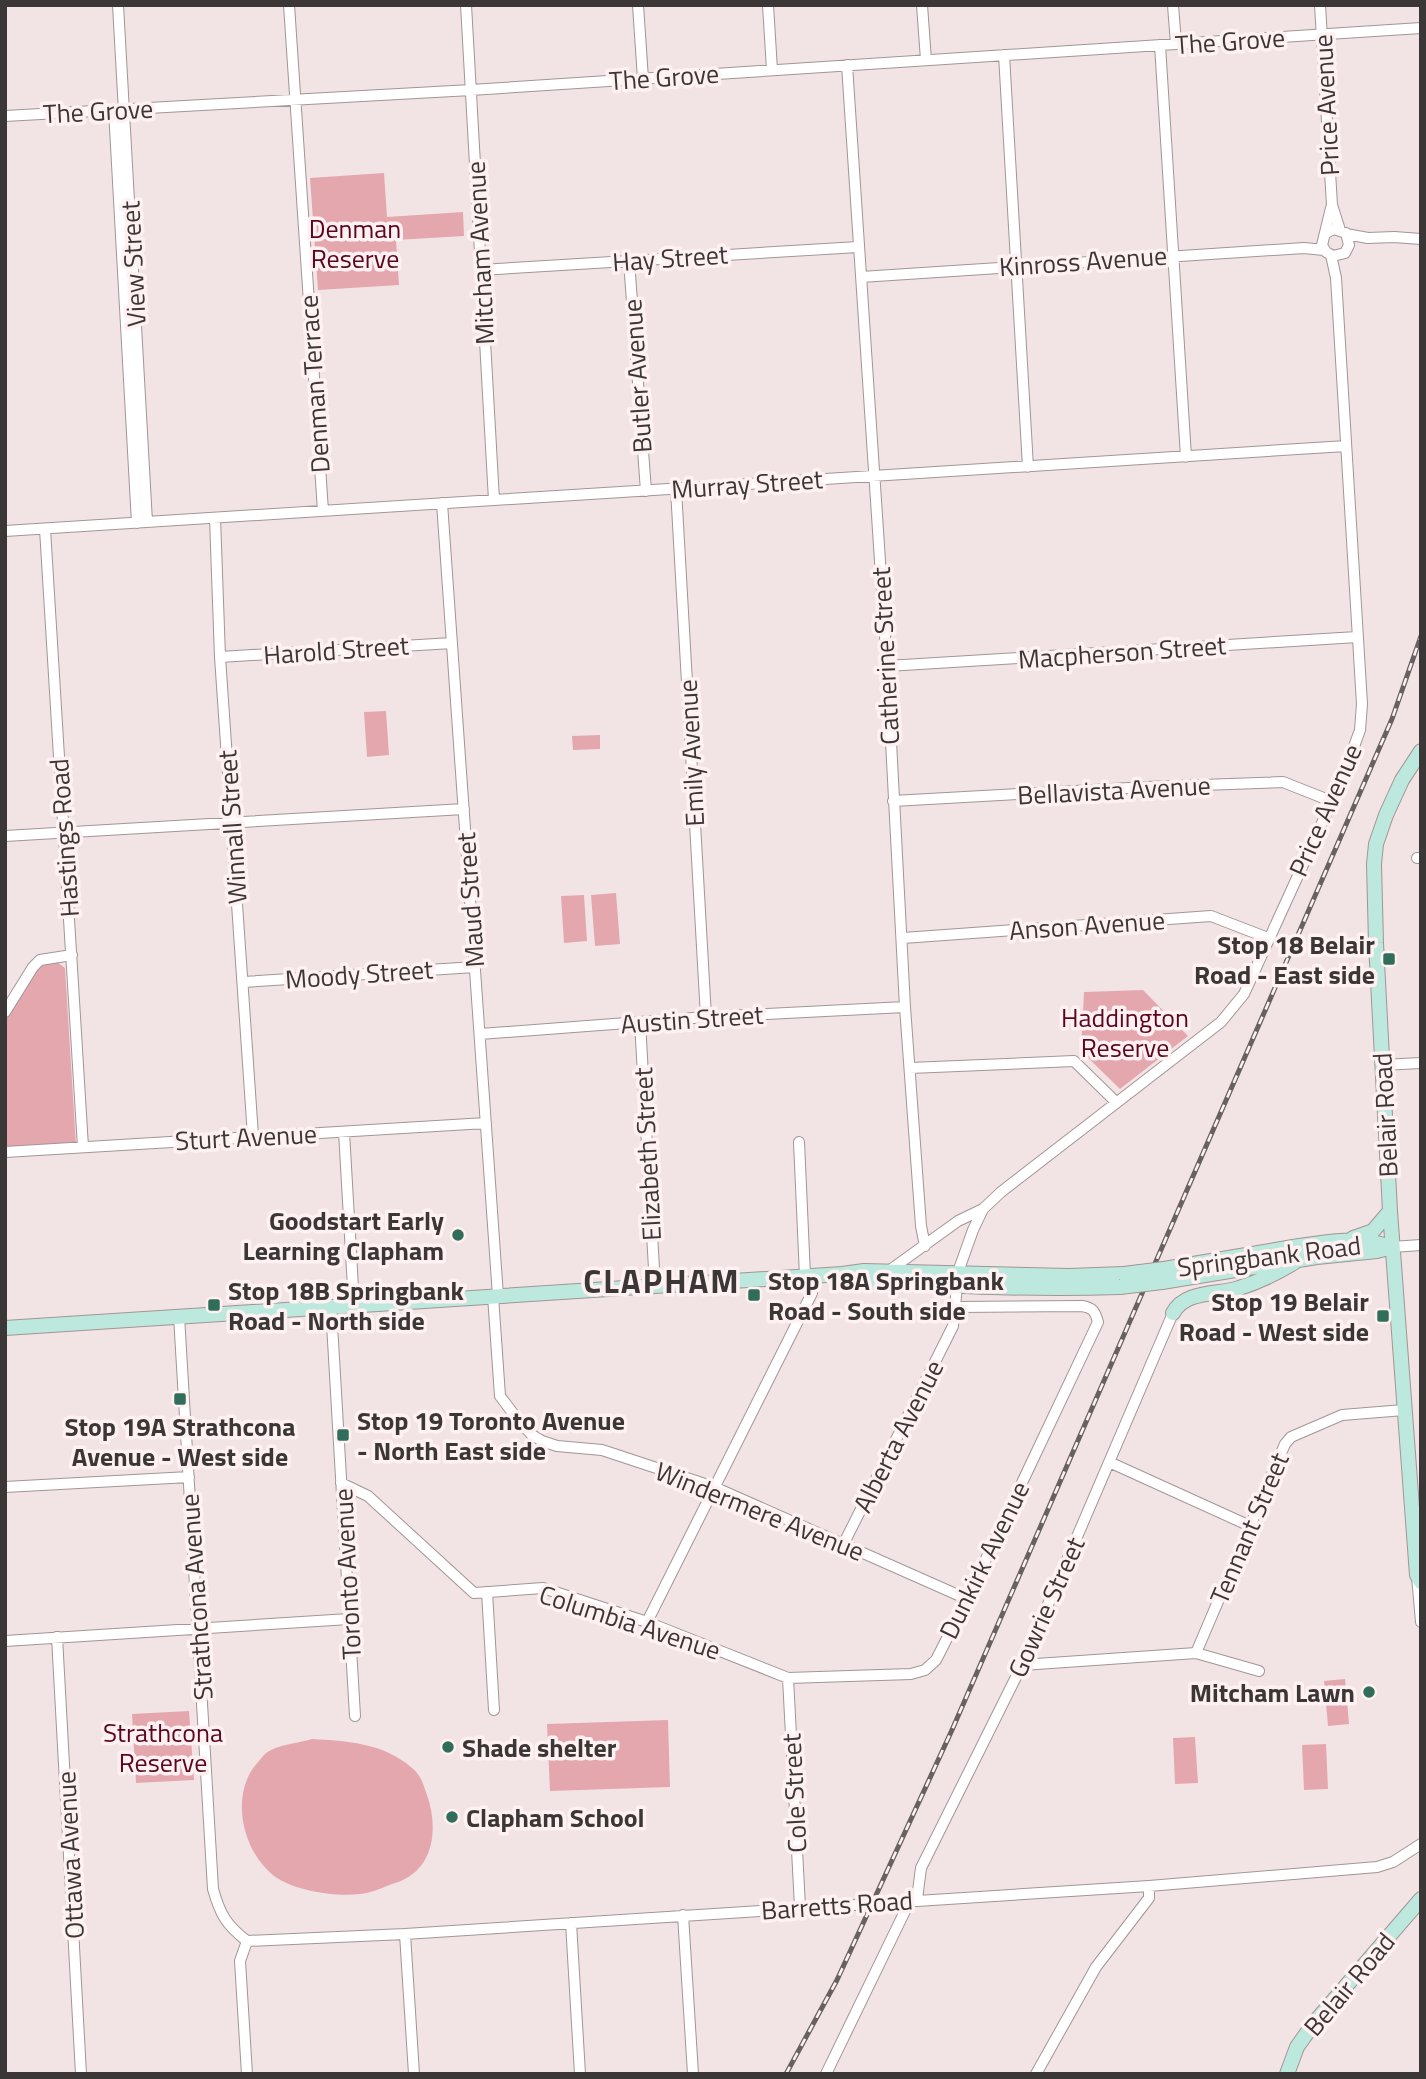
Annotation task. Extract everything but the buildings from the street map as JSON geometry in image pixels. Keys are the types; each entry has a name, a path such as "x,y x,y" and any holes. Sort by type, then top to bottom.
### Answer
{"main road":[{"name":"Belair Road","path":"1419,1578 1411,1488 1414,1439 1404,1409 1392,1247 1374,884 1376,844 1386,815 1402,780 1421,751"},
{"path":"1341,1241 1373,1231 1390,1211"},
{"name":"Springbank Road","path":"842,1274 864,1282 1069,1276 1122,1280 1163,1275 1341,1241 1376,1242 1392,1247"},
{"name":"Springbank Road","path":"1163,1275 1191,1278 1299,1259 1392,1247"},
{"path":"1173,1312 1184,1300 1237,1289 1275,1275 1299,1259"},
{"name":"Springbank Road","path":"5,1328 890,1270 958,1279"},
{"path":"1191,1278 1201,1285 1207,1294"},
{"name":"Belair Road","path":"1411,1488 1421,1527"},
{"name":"Belair Road","path":"1287,2074 1297,2047 1314,2022 1421,1899"}],"street":[{"name":"View Street","path":"118,5 119,110 142,523"},
{"name":"Denman Terrace","path":"289,5 323,511"},
{"name":"Mitcham Avenue","path":"466,5 494,500"},
{"path":"638,5 643,79"},
{"path":"768,5 772,70"},
{"path":"922,5 926,60"},
{"path":"1173,5 1176,44"},
{"name":"Price Avenue","path":"890,1270 958,1221 983,1209 1233,1010 1244,994 1331,802 1360,730 1362,704 1332,247 1320,5"},
{"name":"The Grove","path":"5,116 295,101 1421,28"},
{"path":"1160,45 1186,457"},
{"path":"1004,55 1028,467"},
{"name":"Catherine Street","path":"848,65 887,666 905,1007 921,1226 925,1245"},
{"name":"Price Avenue","path":"1332,205 1349,241 1332,247"},
{"path":"1368,238 1334,229 1332,247 1368,238 1421,239"},
{"name":"Hay Street","path":"481,270 858,247"},
{"name":"Kinross Avenue","path":"862,277 1173,255 1332,247"},
{"name":"Butler Avenue","path":"629,261 646,491"},
{"name":"Murray Street","path":"5,531 1346,446"},
{"name":"Emily Avenue","path":"676,489 706,1017"},
{"name":"Maud Street","path":"442,503 486,1123 495,1296"},
{"name":"Winnall Street","path":"215,518 220,657 253,1136"},
{"name":"Hastings Road","path":"45,529 83,1147"},
{"name":"Macpherson Street","path":"887,666 1357,637"},
{"name":"Harold Street","path":"220,657 452,643"},
{"name":"Bellavista Avenue","path":"893,802 1283,782 1331,802"},
{"path":"5,836 464,809"},
{"name":"Anson Avenue","path":"903,938 1211,916 1268,938"},
{"path":"5,1012 40,960 72,955"},
{"name":"Moody Street","path":"243,982 475,967"},
{"name":"Austin Street","path":"480,1034 706,1017 905,1007"},
{"name":"Elizabeth Street","path":"640,1022 655,1286"},
{"path":"910,1068 1074,1061 1116,1102"},
{"path":"1381,1065 1421,1063"},
{"name":"Sturt Avenue","path":"5,1152 486,1123"},
{"path":"344,1132 354,1305"},
{"path":"647,1622 812,1293 808,1276 799,1142"},
{"name":"Price Avenue","path":"958,1279 973,1230 983,1209"},
{"path":"1392,1247 1421,1245"},
{"name":"Alberta Avenue","path":"843,1545 953,1326 958,1279"},
{"name":"Windermere Avenue","path":"495,1296 500,1395 506,1407 532,1435 557,1446 602,1450 714,1487 967,1599"},
{"name":"Dunkirk Avenue","path":"788,1678 911,1674 925,1670 936,1660 1098,1322 1095,1311 1082,1306 956,1307"},
{"name":"Toronto Avenue","path":"331,1307 355,1716"},
{"name":"Gowrie Street","path":"917,1899 921,1868 1022,1665 1173,1312"},
{"name":"Strathcona Avenue","path":"179,1316 214,1889 219,1912 234,1931 247,1941"},
{"name":"Tennant Street","path":"1196,1653 1285,1444 1291,1437 1342,1415 1404,1409"},
{"path":"1109,1462 1250,1526"},
{"path":"5,1488 189,1476"},
{"name":"Columbia Avenue","path":"341,1483 368,1496 474,1593 543,1588 647,1622 788,1678"},
{"path":"1419,1578 1421,1622"},
{"path":"487,1592 494,1710"},
{"path":"5,1640 349,1619"},
{"name":"Ottawa Avenue","path":"57,1637 81,2074"},
{"path":"1022,1665 1196,1653 1259,1671"},
{"name":"Cole Street","path":"788,1678 800,1907"},
{"name":"Barretts Road","path":"247,1941 405,1934 1149,1886 1377,1867 1393,1863 1421,1844"},
{"path":"1036,2074 1096,1967 1149,1898 1149,1886"},
{"path":"826,2074 905,1911 905,1900"},
{"path":"683,1915 693,2074"},
{"path":"571,1923 580,2074"},
{"path":"405,1934 414,2074"},
{"path":"247,1941 240,1961 247,2074"}],"green space":[{"name":"Denman Reserve","path":"384,173 387,217 463,212 464,236 396,240 399,285 318,290 310,178"},
{"path":"386,711 389,755 367,757 364,712"},
{"path":"600,735 600,749 573,750 572,736"},
{"path":"616,893 620,944 595,946 591,895"},
{"path":"584,895 587,941 564,943 561,896"},
{"path":"57,962 65,968 76,1145 5,1149 5,1019 35,971 44,964"},
{"name":"Haddington Reserve","path":"1143,990 1188,1036 1120,1089 1081,1051 1084,992"},
{"path":"1345,1679 1349,1724 1328,1726 1324,1681"},
{"name":"Strathcona Reserve","path":"189,1711 194,1780 136,1783 132,1714"},
{"path":"668,1720 670,1787 550,1791 547,1724"},
{"path":"1195,1737 1198,1783 1175,1784 1173,1738"},
{"path":"312,1739 352,1742 377,1748 401,1760 418,1774 431,1808 432,1835 425,1859 408,1877 364,1893 340,1895 317,1892 285,1883 265,1867 255,1854 243,1822 244,1789 249,1774 269,1751"},
{"path":"1326,1744 1328,1789 1304,1790 1302,1745"}],"railway":[{"path":"786,2074 837,1980 952,1730 1392,719 1421,636"}],"place":[{"name":"Stop 18 Belair Road - East side","path":"1389,959"},
{"name":"Goodstart Early Learning Clapham","path":"458,1235"},
{"name":"Stop 18A Springbank Road - South side","path":"754,1295"},
{"name":"Stop 18B Springbank Road - North side","path":"214,1305"},
{"name":"Stop 19 Belair Road - West side","path":"1383,1316"},
{"name":"Stop 19A Strathcona Avenue - West side","path":"180,1399"},
{"name":"Stop 19 Toronto Avenue - North East side","path":"343,1435"},
{"name":"Mitcham Lawn","path":"1369,1692"},
{"name":"Shade shelter","path":"448,1747"},
{"name":"Clapham School","path":"452,1817"}],"district":[{"name":"CLAPHAM","path":"662,1281"}]}
